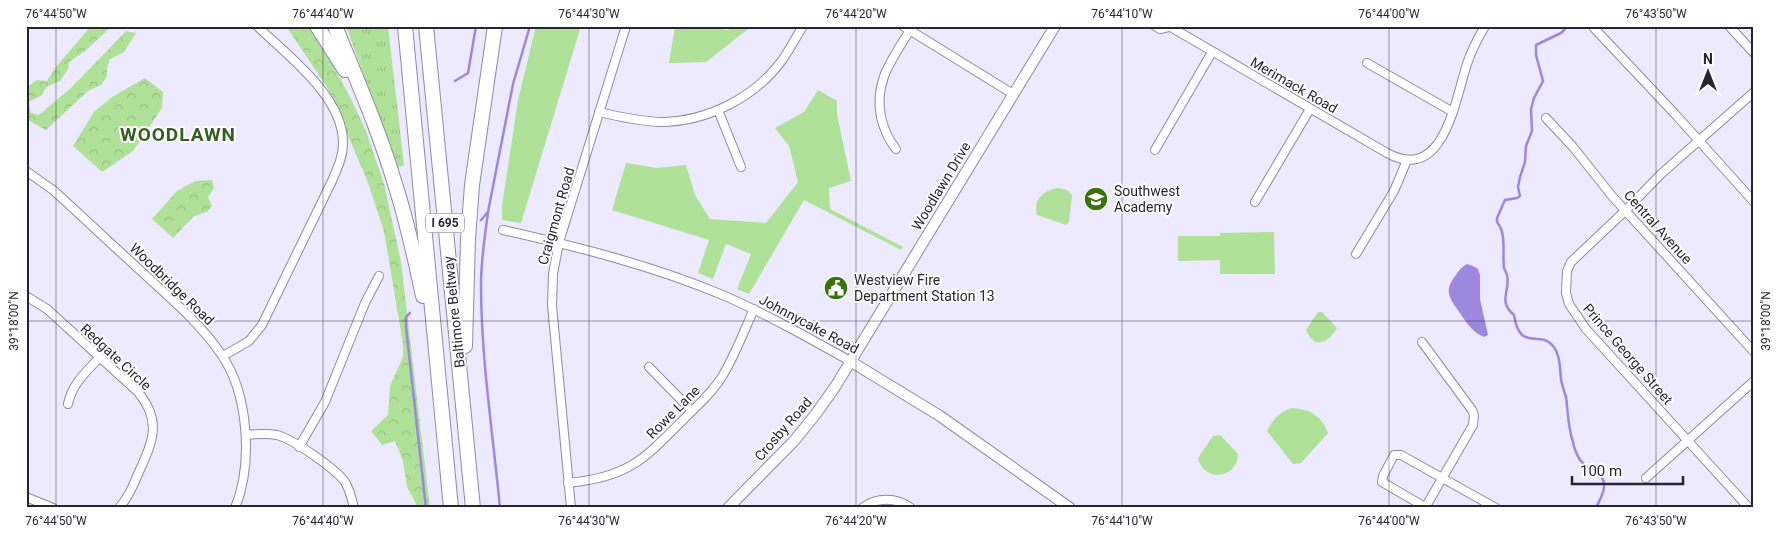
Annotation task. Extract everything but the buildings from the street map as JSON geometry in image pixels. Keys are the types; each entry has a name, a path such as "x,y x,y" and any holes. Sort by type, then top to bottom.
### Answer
{"highway":[{"path":"317,26 342,65 378,135"},
{"path":"335,26 365,98 395,183 416,262 438,370"},
{"name":"Baltimore Beltway","path":"405,26 451,508"},
{"name":"Baltimore Beltway","path":"426,26 473,508"},
{"path":"464,420 468,239 473,177 496,26"},
{"path":"484,98 504,26"}],"main road":[{"name":"Woodlawn Drive","path":"850,361 1056,26"},
{"name":"Crosby Road","path":"728,508 799,434 835,387 850,361"},
{"name":"Johnnycake Road","path":"850,361 940,416 1070,508"}],"street":[{"path":"223,356 249,341 262,325 332,181 342,156 343,145 340,123 326,96 310,77 257,26"},
{"name":"Craigmont Road","path":"571,508 552,305 553,274 560,242 626,26"},
{"path":"599,112 629,119 662,122 699,117 718,110 744,95 772,72 783,59 803,26"},
{"name":"Merimack Road","path":"1155,26 1160,29 1169,27 1386,153 1407,160"},
{"path":"1356,254 1394,191 1407,160 1419,158 1435,148 1444,134 1453,112 1467,64 1485,26"},
{"path":"1729,26 1754,53"},
{"path":"896,149 890,142 883,125 879,102 886,69 906,28 1013,94"},
{"path":"1594,28 1754,202"},
{"path":"1155,150 1212,52"},
{"path":"1367,63 1453,112"},
{"name":"Prince George Street","path":"1749,508 1586,329 1570,304 1566,292 1567,271 1571,262 1661,174 1754,92"},
{"path":"1256,202 1310,109"},
{"path":"718,110 741,167"},
{"name":"Central Avenue","path":"1546,118 1573,147 1612,196 1754,352"},
{"name":"Woodbridge Road","path":"26,171 53,190 195,321 223,356 239,397 246,434 243,482 235,508"},
{"name":"Johnnycake Road","path":"503,230 560,242 644,266 754,310 850,361"},
{"path":"299,447 325,402 365,303 379,276"},
{"name":"Redgate Circle","path":"26,296 47,309 145,401 150,409 154,429 150,449 130,494 120,508"},
{"name":"Rowe Lane","path":"568,483 603,478 629,468 650,453 711,392 723,375 754,310"},
{"path":"1422,342 1472,410 1474,415 1473,424 1443,477 1425,507 1382,482 1383,476 1394,455 1401,455 1443,477 1496,508"},
{"path":"68,404 70,394 75,385 99,358"},
{"path":"649,367 692,411"},
{"path":"1646,478 1754,381"},
{"path":"246,434 279,436 329,466 350,490 354,508"},
{"path":"26,497 53,508"},
{"path":"862,508 875,501 884,499 901,502 911,508"}],"green space":[{"path":"91,26 112,26 85,51 69,62 68,69 60,81 46,87 42,95 29,102 31,113 39,115 72,87 126,31 136,33 124,52 110,59 107,76 101,85 88,91 46,130 26,119 26,88 37,80 47,81 56,67"},
{"path":"286,26 309,26 327,54 366,131 384,184 401,262 430,508 418,508 407,487 403,461 395,441 382,445 371,431 388,415 390,386 403,357 403,344 384,231 367,180 327,87"},
{"path":"346,26 388,26 404,165 397,168"},
{"path":"536,26 581,26 521,223 502,220 502,206 518,100"},
{"path":"675,26 703,26 728,30 734,26 752,26 706,62 669,63"},
{"path":"145,78 163,92 162,108 133,151 102,172 73,146 94,112 112,97"},
{"path":"818,90 837,101 837,114 851,181 829,188 830,209 903,247 901,250 804,200 749,294 737,289 751,254 726,244 713,279 698,273 709,240 612,210 626,163 657,168 686,165 695,195 710,219 766,223 798,182 789,146 775,128 804,112"},
{"path":"212,180 214,188 208,197 212,206 207,212 194,216 173,238 152,219 177,191 195,181"},
{"path":"1058,188 1067,190 1072,195 1069,222 1066,225 1037,215 1036,205 1040,197 1048,191"},
{"path":"1274,232 1275,274 1220,274 1220,260 1178,261 1178,236 1220,236 1220,233"},
{"path":"1318,312 1322,312 1337,328 1330,337 1322,342 1313,340 1306,330"},
{"path":"1291,408 1314,414 1322,422 1328,433 1301,463 1293,464 1267,431 1277,417"},
{"path":"1220,435 1238,454 1232,469 1220,475 1207,471 1201,466 1198,458 1213,436"}],"shaded area":[{"path":"1467,264 1478,269 1480,275 1480,299 1488,335 1484,337 1469,325 1454,305 1450,296 1449,286 1459,270"}],"waterway":[{"path":"455,81 468,73 476,26"},
{"path":"481,220 488,212 513,84 530,26"},
{"path":"1566,26 1561,33 1536,45 1536,55 1543,81 1534,98 1531,109 1532,131 1526,146 1525,162 1518,187 1520,196 1505,200 1497,222 1502,232 1504,268 1508,280 1506,305 1514,315 1517,327 1525,337 1548,341 1557,353 1561,381 1566,397 1570,431 1575,449 1580,460 1599,474 1604,482 1603,492 1596,508"},
{"path":"488,212 483,248 482,312 485,368 500,508"},
{"path":"410,313 406,317 406,327 426,508"}],"place":[{"name":"Southwest Academy","path":"1096,199"},
{"name":"Westview Fire Department Station 13","path":"836,288"}],"district":[{"name":"WOODLAWN","path":"178,134"}]}
